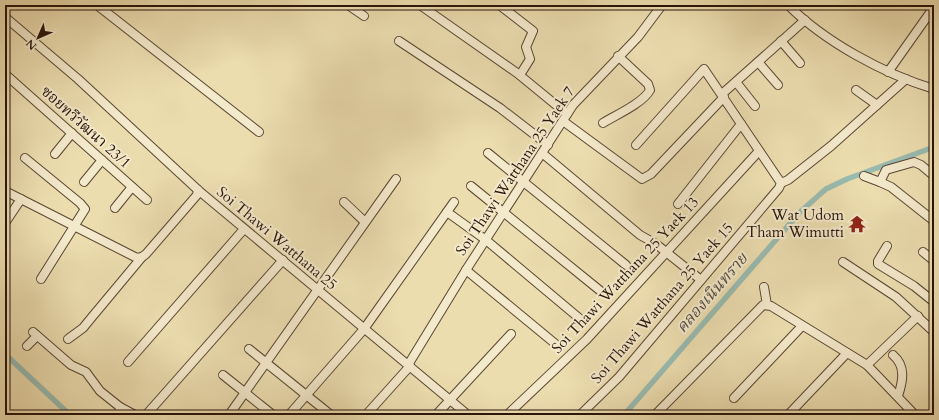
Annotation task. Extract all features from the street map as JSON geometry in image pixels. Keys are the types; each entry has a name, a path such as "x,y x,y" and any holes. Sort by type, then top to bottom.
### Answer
{"street":[{"path":"97,5 259,132"},
{"path":"348,5 364,16"},
{"path":"420,5 520,75 565,117 642,179 651,174 736,82 805,20"},
{"name":"Soi Thawi Watthana 25 Yaek 7","path":"366,415 408,366 466,270 578,98 638,37 662,5"},
{"path":"788,5 805,20 838,44 888,72 934,89"},
{"path":"502,7 533,31 526,47 530,59 520,75"},
{"path":"888,72 934,7"},
{"path":"5,17 78,79 198,190"},
{"path":"399,41 500,108 548,145"},
{"path":"781,41 800,63"},
{"path":"603,123 648,94 650,90 648,84 618,56"},
{"path":"758,62 778,85"},
{"path":"636,145 704,69 781,183 788,180 824,153 906,79"},
{"name":"ซอยทวีวัฒนา 23/1","path":"5,74 147,200"},
{"path":"736,82 755,106"},
{"path":"856,90 877,105"},
{"path":"678,204 741,124"},
{"path":"55,154 72,133"},
{"name":"Soi Thawi Watthana 25 Yaek 13","path":"507,415 587,339 759,151"},
{"path":"488,153 626,265"},
{"path":"542,153 640,235 667,253 701,280"},
{"path":"25,158 84,207 83,214 41,279"},
{"path":"84,182 102,160"},
{"path":"880,182 886,170 914,162 921,165 934,176"},
{"path":"864,176 891,187 934,220"},
{"path":"229,415 364,221 396,178"},
{"name":"Soi Thawi Watthana 25 Yaek 15","path":"580,415 619,377 779,188 781,183"},
{"path":"471,186 603,293"},
{"path":"115,208 132,187"},
{"name":"Soi Thawi Watthana 25","path":"68,339 83,328 142,257 197,195 198,190 468,415"},
{"path":"5,191 132,257 142,257"},
{"path":"5,223 21,199"},
{"path":"344,202 364,221"},
{"path":"289,415 364,329 454,202"},
{"path":"447,212 486,240 579,318"},
{"path":"128,362 244,229"},
{"path":"887,246 878,260 878,264 914,286 934,302"},
{"path":"923,252 934,262"},
{"path":"146,415 283,260"},
{"path":"843,262 896,297 934,332"},
{"path":"466,270 558,346"},
{"path":"764,287 767,305 867,364 915,415"},
{"path":"655,415 756,310 767,305"},
{"path":"867,364 918,316"},
{"path":"734,398 802,326"},
{"path":"27,346 35,334 71,365 86,372 100,391 120,411 133,415"},
{"path":"436,415 451,401 510,334"},
{"path":"250,349 331,415"},
{"path":"788,415 847,353"},
{"path":"893,355 900,361 902,370 901,387 898,396"},
{"path":"223,375 273,415"},
{"path":"5,412 8,415"}],"waterway":[{"name":"คลองเนินทราย","path":"624,415 800,212 826,189 847,179 934,147"},
{"path":"5,354 70,415"}],"place":[{"name":"Wat Udom Tham Wimutti","path":"857,224"}]}
